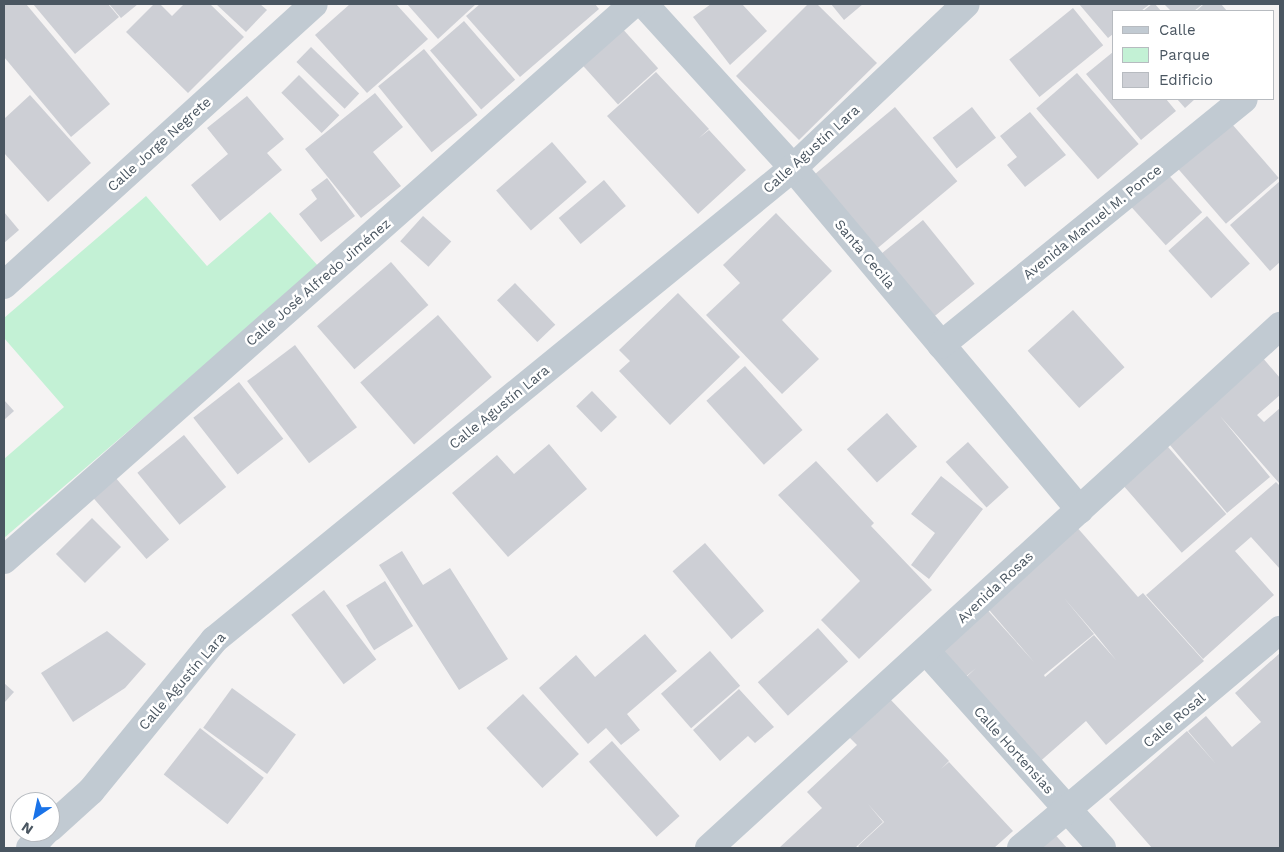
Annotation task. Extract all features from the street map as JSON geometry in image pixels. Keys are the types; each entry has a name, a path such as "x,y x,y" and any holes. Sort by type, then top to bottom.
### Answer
{"street":[{"name":"Calle Jorge Negrete","path":"4,285 314,4"},
{"name":"Calle José Alfredo Jiménez","path":"4,560 633,4"},
{"name":"Santa Cecila","path":"644,4 793,168 1080,510"},
{"name":"Calle Agustín Lara","path":"60,819 91,791 214,640 793,168 966,4"},
{"name":"Avenida Manuel M. Ponce","path":"941,345 1243,100"},
{"name":"Avenida Rosas","path":"710,848 1080,510 1277,337"},
{"name":"Calle Rosal","path":"1021,848 1280,630"},
{"name":"Calle Hortensias","path":"926,651 1102,848"}],"green space":[{"path":"146,196 207,266 270,212 319,267 4,538 4,459 64,407 4,338 4,318"}],"building":[{"path":"4,4 26,4 110,104 71,137 4,57"},
{"path":"33,4 108,4 119,17 75,54"},
{"path":"109,4 138,4 121,18"},
{"path":"154,4 160,4 172,16 184,4 210,4 244,37 188,93 126,32"},
{"path":"216,4 260,4 267,10 246,32"},
{"path":"350,4 396,4 428,39 367,93 315,35"},
{"path":"407,4 476,4 438,39"},
{"path":"480,4 595,4 599,9 520,77 466,16"},
{"path":"711,4 742,4 767,31 730,65 693,17"},
{"path":"808,4 817,4 877,63 799,140 736,76"},
{"path":"831,4 863,4 844,20"},
{"path":"1079,4 1150,4 1142,10 1112,10 1112,35 1108,38"},
{"path":"1155,4 1160,10 1144,10"},
{"path":"1164,4 1203,4 1195,10 1170,10"},
{"path":"1204,4 1221,4 1226,10 1197,10"},
{"path":"1073,8 1103,45 1039,97 1009,60"},
{"path":"464,21 515,80 481,109 430,51"},
{"path":"620,26 658,68 618,104 580,62"},
{"path":"311,47 359,94 345,109 296,62"},
{"path":"424,49 477,115 432,152 378,86"},
{"path":"1112,53 1112,100 1167,100 1176,111 1141,140 1086,74"},
{"path":"656,72 709,129 699,138 709,130 746,170 698,214 607,116"},
{"path":"1077,73 1139,144 1098,179 1036,108"},
{"path":"299,75 339,115 322,133 281,93"},
{"path":"375,93 403,127 373,152 401,186 361,218 305,149"},
{"path":"30,95 91,163 48,202 4,153 4,119"},
{"path":"247,96 284,139 267,153 282,170 220,221 191,185 228,154 207,128"},
{"path":"1178,100 1194,100 1185,108"},
{"path":"895,107 957,181 875,250 813,176"},
{"path":"972,107 996,138 957,169 933,138"},
{"path":"1030,112 1066,155 1025,187 1007,165 1017,157 1000,136"},
{"path":"1225,116 1279,178 1226,224 1172,162"},
{"path":"552,142 587,182 531,231 496,191"},
{"path":"1164,170 1202,212 1166,245 1128,203"},
{"path":"327,178 355,216 321,242 299,214 317,199 311,190"},
{"path":"604,180 626,206 581,244 559,218"},
{"path":"1280,181 1280,262 1270,271 1230,225"},
{"path":"4,212 19,230 4,243"},
{"path":"776,213 832,271 782,320 819,359 782,394 706,315 740,283 723,265"},
{"path":"423,216 451,241 428,267 400,241"},
{"path":"1207,216 1250,264 1211,298 1168,251"},
{"path":"923,220 975,284 931,319 879,255"},
{"path":"391,262 428,305 354,369 317,326"},
{"path":"515,283 555,325 537,342 497,300"},
{"path":"678,293 740,357 670,425 619,371 630,361 619,350"},
{"path":"1073,310 1125,367 1079,408 1028,351"},
{"path":"438,315 492,377 414,444 360,383"},
{"path":"295,345 357,427 309,463 247,381"},
{"path":"1262,357 1280,378 1280,395 1257,415 1264,422 1280,408 1280,484 1220,416 1270,477 1227,513 1164,438"},
{"path":"745,366 803,430 764,465 706,401"},
{"path":"239,382 283,439 238,474 193,418"},
{"path":"592,391 617,417 601,432 576,406"},
{"path":"4,400 14,411 4,420"},
{"path":"887,413 917,446 877,483 847,449"},
{"path":"184,435 226,487 180,525 137,473"},
{"path":"1162,440 1226,514 1182,553 1117,479"},
{"path":"968,442 1009,487 987,507 946,462"},
{"path":"549,444 587,489 508,557 452,493 497,455 514,474"},
{"path":"816,461 874,523 871,526 932,590 859,659 821,620 860,581 778,495"},
{"path":"114,476 169,539 146,559 91,496"},
{"path":"941,476 983,509 929,579 911,565 935,533 911,514"},
{"path":"1276,482 1280,486 1280,569 1251,537 1235,551 1274,595 1203,659 1146,595"},
{"path":"92,518 121,547 85,583 56,554"},
{"path":"1075,525 1138,597 1143,593 1204,661 1106,745 1086,721 1036,765 963,680 976,668 963,679 935,647 983,605 1034,662 984,604","holes":["1064,598 1116,660 1094,635 1045,677 1044,675 1094,634"]},
{"path":"705,543 764,611 732,639 673,571"},
{"path":"402,551 423,585 450,568 508,659 459,690 379,565"},
{"path":"385,581 413,626 374,650 346,605"},
{"path":"324,590 376,659 344,684 291,615"},
{"path":"818,628 848,661 788,716 758,682"},
{"path":"107,631 146,664 125,688 73,722 41,673"},
{"path":"645,634 677,671 627,714 640,730 621,745 606,728 588,744 539,688 576,655 595,677"},
{"path":"710,651 740,686 691,728 661,694"},
{"path":"1280,653 1280,848 1152,848 1109,799 1187,731 1216,764 1188,731 1206,716 1232,747 1261,722 1235,693"},
{"path":"4,683 14,692 4,703"},
{"path":"232,688 296,734 267,774 203,728"},
{"path":"739,689 774,727 755,743 748,736 720,761 693,730"},
{"path":"523,694 579,754 542,788 486,728"},
{"path":"890,699 949,761 941,769 949,762 1013,831 994,848 860,848 858,846 884,822 868,804 883,822 855,848 779,848 822,808 807,792 857,745 849,737"},
{"path":"200,728 264,778 228,824 164,774"},
{"path":"612,741 680,816 657,837 589,762"},
{"path":"1051,830 1067,848 1029,848"}]}
